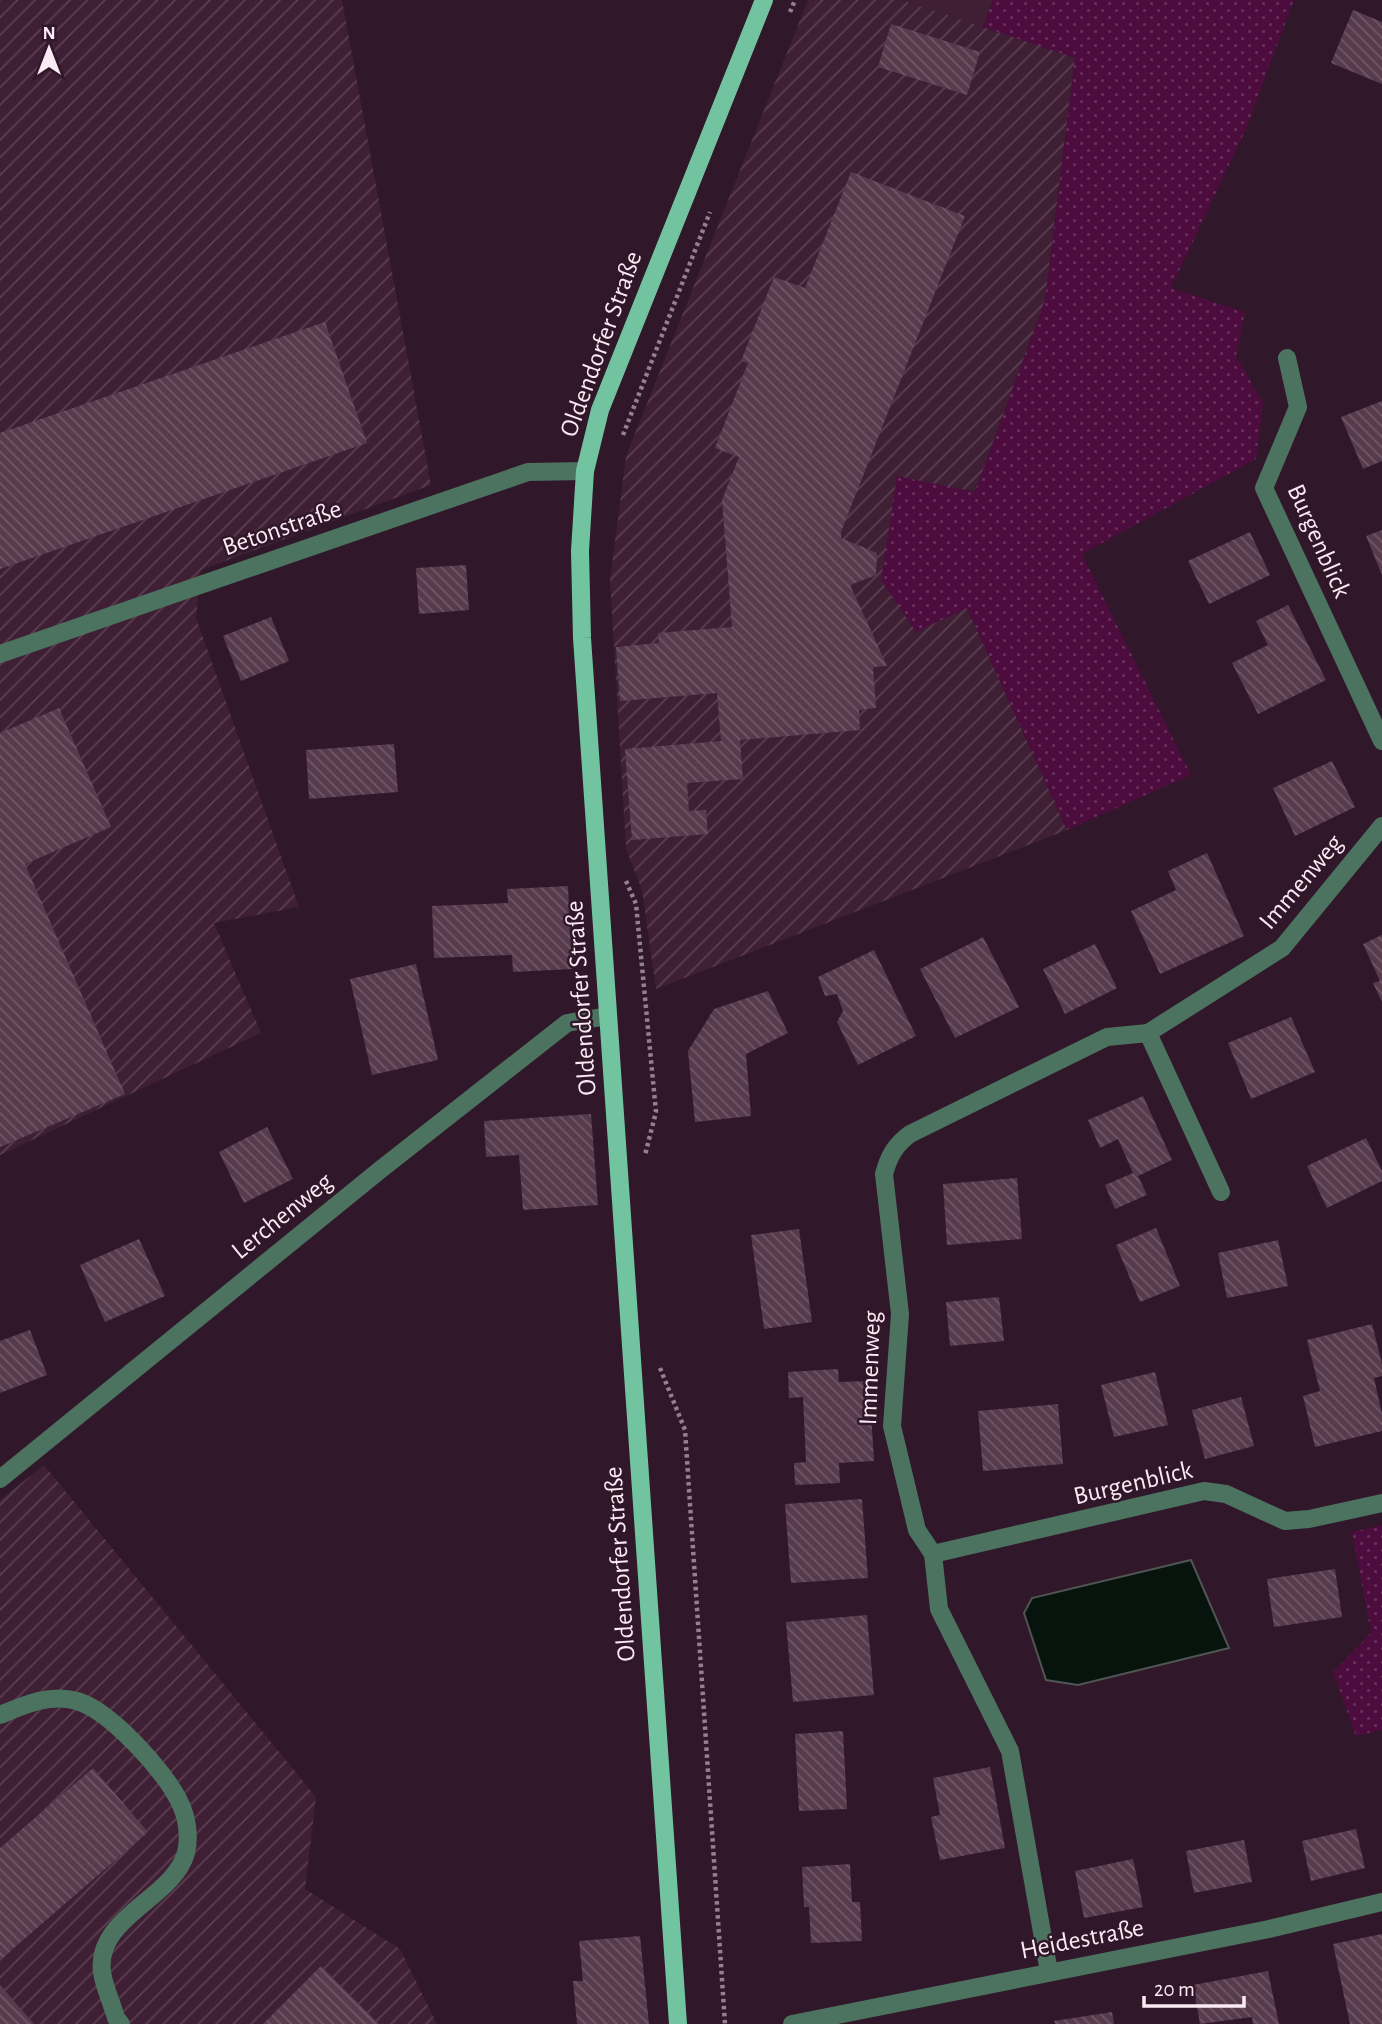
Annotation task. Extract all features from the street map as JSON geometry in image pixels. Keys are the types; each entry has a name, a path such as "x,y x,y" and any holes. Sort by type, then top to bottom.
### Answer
{"main road":[{"name":"Oldendorfer Straße","path":"678,2024 582,638 580,551 585,471 600,410 764,0"}],"street":[{"name":"Burgenblick","path":"1287,358 1298,407 1264,488 1382,741"},
{"name":"Betonstraße","path":"0,654 528,472 585,471"},
{"name":"Immenweg","path":"1049,1972 1010,1751 939,1609 933,1554 917,1530 892,1426 900,1314 884,1174 889,1157 898,1143 910,1134 1107,1037 1148,1033 1282,948 1382,825"},
{"name":"Lerchenweg","path":"0,1479 380,1170 568,1023 608,1016"},
{"path":"1148,1033 1221,1192"},
{"name":"Burgenblick","path":"933,1554 1205,1492 1226,1494 1285,1521 1309,1519 1382,1503"},
{"path":"0,1715 49,1698 77,1701 100,1712 148,1758 180,1801 188,1826 186,1853 173,1877 136,1908 109,1939 102,1969 121,2024"},
{"name":"Heidestraße","path":"792,2024 1269,1929 1382,1902"}],"path":[{"path":"784,25 795,0"},
{"path":"621,439 713,205"},
{"path":"622,870 636,904 656,1112 644,1158"},
{"path":"657,1360 685,1430 706,1777 725,2024"}],"shaded area":[{"path":"0,0 342,0 431,485 201,570 196,618 299,907 214,923 261,1033 0,1155"},
{"path":"808,0 901,0 1075,57 1045,300 975,492 897,477 967,608 1067,830 656,989 642,890 626,849 610,580 626,456"},
{"path":"901,0 993,0 983,27"},
{"path":"993,0 1294,0 1246,129 1171,288 1245,312 1236,356 1263,403 1256,459 1082,554 1191,775 1067,830 967,608 916,632 881,580 897,476 975,492 1045,300 1075,58 983,27"},
{"path":"44,1465 316,1797 305,1889 400,1949 437,2024 0,2024 0,1500"},
{"path":"1382,1525 1382,1730 1356,1736 1333,1672 1371,1633 1352,1532"},
{"path":"1191,1560 1229,1648 1078,1685 1046,1680 1024,1613 1032,1598"}],"building":[{"path":"1353,10 1382,22 1382,84 1331,63"},
{"path":"891,24 980,52 967,95 878,67"},
{"path":"851,172 965,216 841,532 841,538 877,553 876,575 850,585 887,666 873,667 876,708 859,710 860,730 740,740 743,779 687,783 689,811 706,810 708,834 632,840 625,749 721,741 717,693 620,701 616,647 659,643 658,633 732,627 722,500 739,457 715,448 748,363 741,361 774,277 805,288"},
{"path":"325,322 367,443 0,569 0,433"},
{"path":"1382,401 1382,461 1363,469 1341,417"},
{"path":"1382,530 1382,575 1366,536"},
{"path":"1250,532 1270,575 1209,604 1188,561"},
{"path":"466,565 469,610 419,614 416,568"},
{"path":"1288,605 1326,680 1258,714 1232,663 1268,645 1256,621"},
{"path":"271,617 289,661 241,681 223,636"},
{"path":"59,708 111,827 25,864 125,1094 0,1147 0,733"},
{"path":"394,744 398,792 309,799 306,750"},
{"path":"1332,761 1355,807 1295,836 1273,788"},
{"path":"1207,853 1244,936 1160,974 1131,911 1176,890 1168,871"},
{"path":"568,886 572,969 513,972 512,955 434,958 432,906 508,903 507,889"},
{"path":"1382,935 1382,1002 1373,983 1380,981 1363,944"},
{"path":"983,937 1019,1007 955,1038 920,969"},
{"path":"1095,944 1117,988 1065,1014 1043,969"},
{"path":"874,950 916,1036 858,1065 837,1022 843,1011 837,994 825,996 818,977"},
{"path":"416,964 438,1060 372,1075 350,979"},
{"path":"768,991 788,1033 746,1054 751,1116 695,1122 688,1051 714,1009"},
{"path":"1291,1017 1315,1072 1251,1099 1228,1043"},
{"path":"1143,1096 1172,1160 1138,1176 1147,1195 1115,1209 1105,1185 1133,1173 1118,1139 1100,1148 1088,1120"},
{"path":"591,1114 598,1205 523,1210 519,1155 486,1157 484,1121"},
{"path":"267,1127 293,1179 244,1203 219,1152"},
{"path":"1366,1138 1382,1171 1382,1181 1327,1208 1307,1166"},
{"path":"1017,1178 1022,1239 947,1245 943,1184"},
{"path":"1156,1228 1180,1286 1140,1302 1116,1245"},
{"path":"799,1229 812,1322 764,1329 751,1235"},
{"path":"139,1239 165,1296 105,1322 80,1265"},
{"path":"1278,1240 1288,1286 1227,1298 1218,1253"},
{"path":"999,1297 1004,1341 950,1346 946,1302"},
{"path":"1372,1324 1382,1364 1382,1376 1374,1378 1382,1414 1382,1431 1315,1447 1303,1396 1320,1391 1307,1340"},
{"path":"30,1330 47,1375 0,1393 0,1341"},
{"path":"838,1369 839,1382 869,1381 874,1461 839,1463 840,1483 795,1485 794,1463 806,1462 803,1397 789,1398 788,1372"},
{"path":"1155,1372 1168,1425 1114,1437 1101,1385"},
{"path":"1241,1397 1254,1446 1205,1459 1192,1410"},
{"path":"1058,1404 1063,1464 983,1471 978,1411"},
{"path":"862,1499 868,1578 791,1583 785,1504"},
{"path":"1335,1569 1342,1617 1274,1627 1267,1579"},
{"path":"867,1615 874,1695 793,1702 786,1622"},
{"path":"843,1731 847,1809 799,1811 795,1734"},
{"path":"990,1767 1005,1848 940,1860 931,1817 940,1815 933,1778"},
{"path":"93,1768 148,1832 0,1960 0,1848"},
{"path":"1356,1829 1365,1868 1311,1881 1302,1841"},
{"path":"1244,1840 1252,1882 1194,1893 1186,1851"},
{"path":"1133,1859 1143,1907 1084,1918 1075,1871"},
{"path":"850,1864 852,1902 860,1902 862,1941 811,1943 809,1907 804,1907 802,1867"},
{"path":"1382,1934 1382,2024 1350,2024 1333,1944"},
{"path":"640,1936 649,2024 577,2024 573,1981 583,1981 579,1941"},
{"path":"321,1966 379,2024 263,2024"},
{"path":"1268,1971 1279,2024 1253,2024 1252,2017 1200,2024 1193,1985"},
{"path":"0,1985 34,2024 0,2024"},
{"path":"1112,2012 1114,2024 1055,2024 1054,2021"}]}
